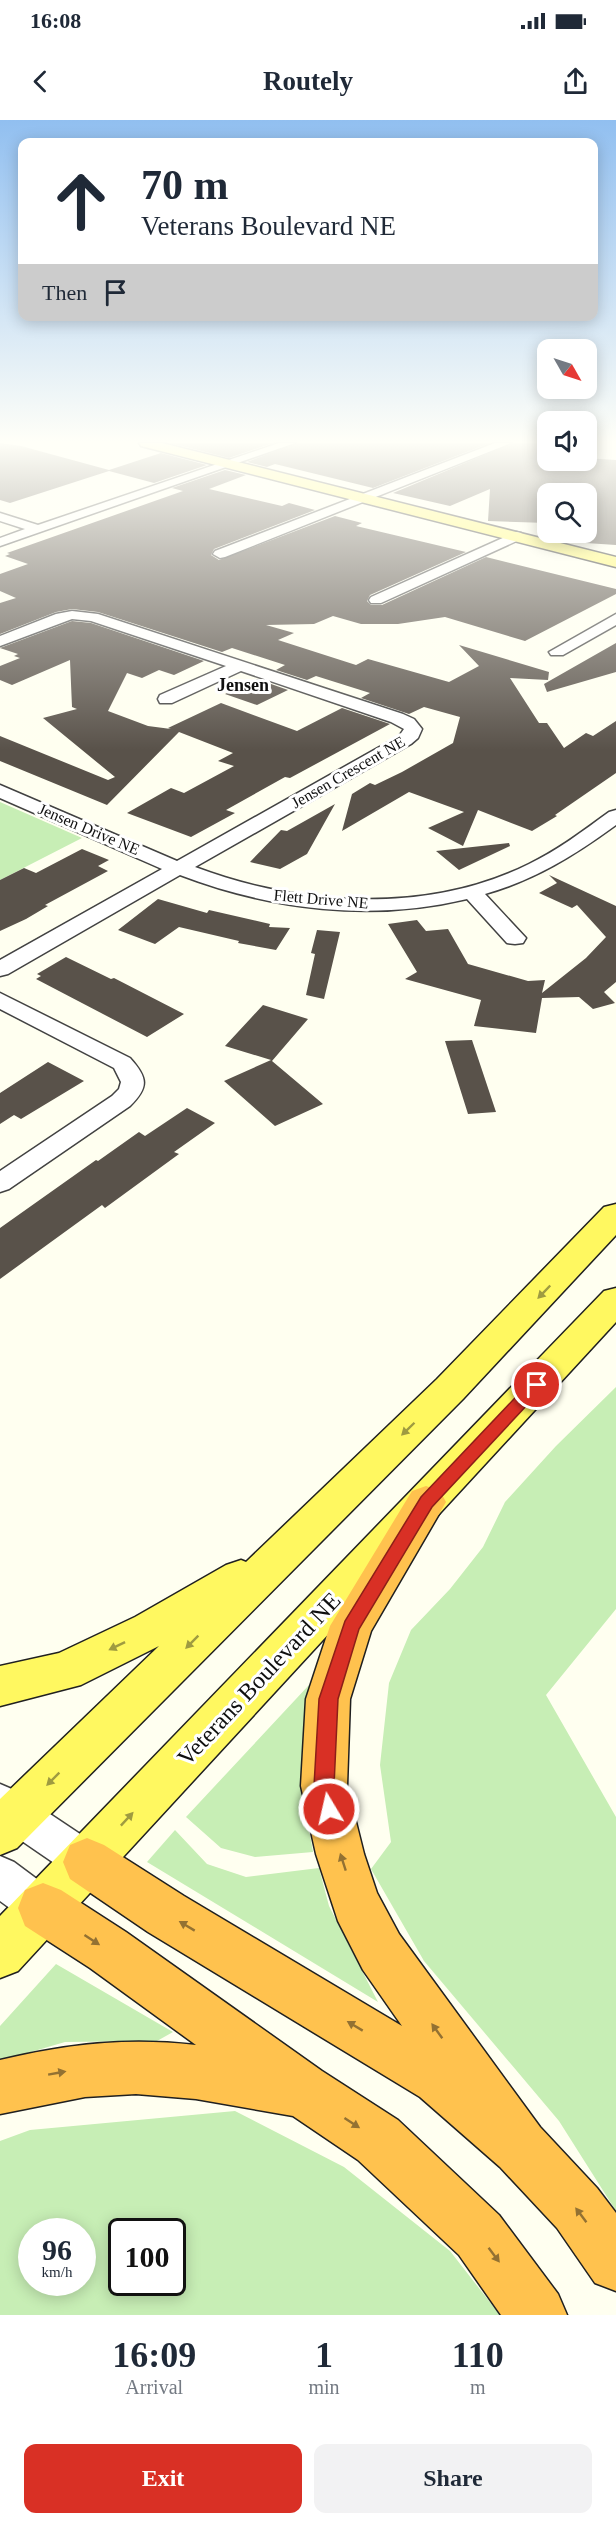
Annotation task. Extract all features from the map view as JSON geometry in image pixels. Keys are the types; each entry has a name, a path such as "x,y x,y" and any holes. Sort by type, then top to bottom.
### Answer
{"highway":[{"path":"426,1502 351,1626 328,1699 324,1786 340,1854 356,1903 381,1952 520,2147"},
{"path":"87,1862 166,1914 439,2078 520,2147 577,2208 616,2262"},
{"path":"44,1908 108,1950 303,2090 378,2140 479,2235 537,2315"},
{"path":"0,2087 62,2072 136,2067 198,2073 303,2090"}],"main road":[{"path":"552,545 616,562"},
{"path":"6,1816 279,1557 450,1389 616,1215"},
{"name":"Veterans Boulevard NE","path":"0,1953 426,1502 611,1310"},
{"path":"0,1686 65,1671 150,1630 279,1557"}],"street":[{"path":"220,554 242,545"},
{"path":"376,600 495,545"},
{"name":"Jensen Crescent NE","path":"0,641 62,617 83,615 397,718 408,723 413,729 412,734 179,868"},
{"path":"557,652 616,619"},
{"path":"166,699 240,666"},
{"name":"Jensen Drive NE","path":"0,791 179,868"},
{"name":"Flett Drive NE","path":"179,868 262,894 331,903 415,902 472,892 524,874 550,861 616,816"},
{"path":"0,969 179,868"},
{"path":"472,892 515,938"},
{"path":"0,1000 122,1063 132,1074 133,1083 131,1092 121,1101 0,1183"},
{"path":"6,1816 87,1862"},
{"path":"0,1876 44,1908"}],"green space":[{"path":"0,802 82,838 0,880"},
{"path":"616,1387 616,1609 546,1695 616,1817 616,2211 559,2121 424,1961 371,1869 391,1842 380,1765 389,1683 411,1630 450,1589 483,1547 505,1502 556,1446"},
{"path":"309,1685 301,1784 313,1852 255,1857 221,1848 186,1817"},
{"path":"175,1830 207,1864 246,1877 319,1868 329,1906 378,2002 147,1862"},
{"path":"56,1964 173,2032 157,2041 65,2042 0,2061 0,2026"},
{"path":"235,2111 344,2167 450,2251 500,2315 0,2315 0,2141 30,2130"}],"building":[{"path":"28,545 223,545 214,549 211,555 219,560 257,545 438,545 466,552 370,595 367,601 371,605 382,605 486,557 616,589 616,594 525,641 445,617 398,624 361,624 333,616 314,624 266,625 294,633 278,640 356,665 368,659 449,682 479,666 459,645 549,672 548,680 510,678 539,723 547,723 564,748 586,733 593,736 616,721 616,773 555,815 557,816 532,831 478,810 463,846 428,828 464,812 409,792 342,831 352,794 370,783 375,785 402,772 453,743 460,717 424,707 409,714 361,698 370,693 316,676 307,680 276,670 285,665 232,648 222,652 98,612 72,609 56,612 0,634 0,603 16,598 0,591 0,574 28,564 5,556 10,554 7,553"},
{"path":"72,621 91,623 204,661 174,675 159,670 142,678 127,673 108,711 148,726 171,729 168,728 221,703 297,731 342,708 390,724 290,778 285,777 226,810 235,813 191,837 127,813 171,788 184,793 234,766 218,761 233,753 179,732 107,805 0,761 0,736 108,780 115,777 43,718 77,709 72,707 70,660 12,685 0,680 0,666 20,658 14,656 18,654 0,648"},
{"path":"616,643 616,672 547,692 544,684"},
{"path":"257,679 288,690 257,705 225,694"},
{"path":"335,804 307,854 280,869 250,862 281,830 287,831"},
{"path":"509,843 510,846 459,870 436,851"},
{"path":"82,849 109,860 98,866 108,871 45,905 48,906 26,919 0,931 0,880 24,868 36,873"},
{"path":"549,875 616,906 616,982 604,992 615,1003 593,1009 579,997 542,998 536,1033 474,1026 481,1000 405,979 417,972 388,924 417,920 426,931 448,929 468,964 528,981 545,980 542,993 586,958 606,937 577,905 572,908 539,893 557,883"},
{"path":"158,899 207,913 209,910 270,924 269,927 290,928 276,950 238,943 239,941 179,927 155,944 118,930"},
{"path":"317,930 340,932 324,999 306,995 315,954 311,953"},
{"path":"66,957 111,979 114,978 184,1014 147,1037 36,979 41,976 37,974"},
{"path":"263,1005 308,1019 272,1061 323,1104 275,1126 224,1081 271,1060 225,1046"},
{"path":"472,1040 496,1112 468,1114 445,1041"},
{"path":"48,1062 84,1081 21,1119 14,1115 0,1124 0,1093"},
{"path":"187,1108 215,1123 174,1152 179,1154 105,1208 102,1205 0,1279 0,1228 139,1132 145,1136"}],"district":[{"name":"Jensen","path":"243,685"}],"route":[{"path":"329,1809 324,1786 328,1699 351,1626 426,1502 537,1385"}]}
